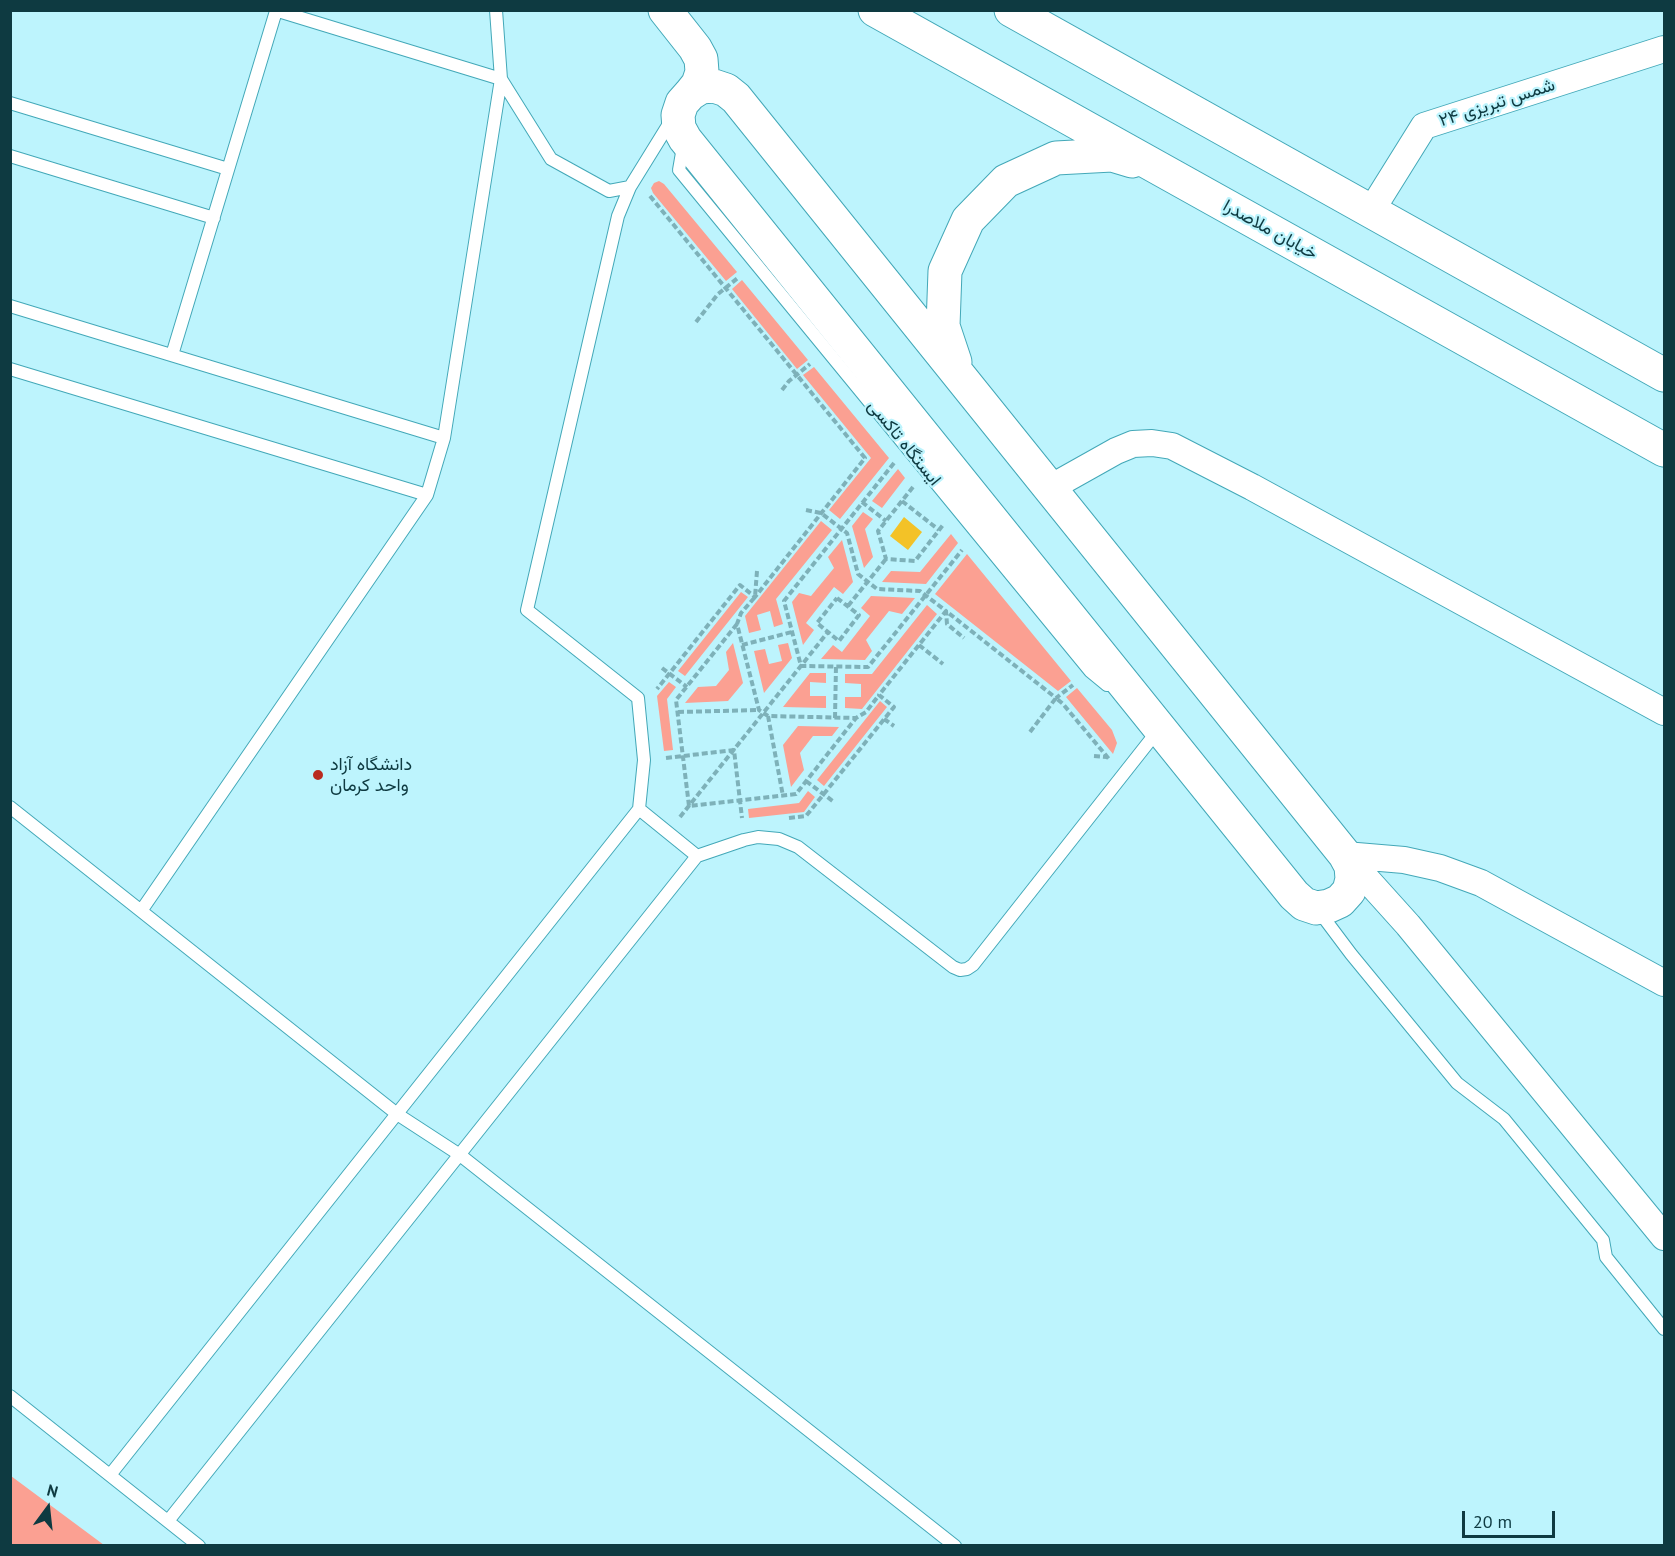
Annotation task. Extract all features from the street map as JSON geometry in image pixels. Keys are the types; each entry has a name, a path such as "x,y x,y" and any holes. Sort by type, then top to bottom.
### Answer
{"street":[{"path":"665,10 701,59 702,72 698,84 686,98 678,115 679,128 685,139 1294,895 1304,904 1316,908 1340,901 1348,891 1352,879 1351,866 1345,855"},
{"name":"خیابان ملاصدرا","path":"876,10 1665,450"},
{"path":"1011,10 1665,375"},
{"name":"شمس تبریزی ۲۴","path":"1371,211 1424,126 1665,49"},
{"path":"686,98 702,87 726,90 736,98 1345,855 1408,925 1665,1237"},
{"path":"961,378 943,326 945,271 968,220 1006,181 1056,158 1112,154 1164,171"},
{"path":"1050,488 1132,444 1152,443 1172,446 1252,487 1665,712"},
{"path":"1345,855 1413,862 1440,868 1481,883 1665,983"}],"lane":[{"path":"141,911 427,495 444,438 501,79 496,10"},
{"path":"172,355 275,11 501,79 551,159 609,191 630,187"},
{"path":"110,1475 639,809 644,760 638,698 527,610 618,216 630,187 686,98"},
{"path":"10,103 228,169"},
{"path":"10,156 214,218"},
{"path":"10,306 444,438"},
{"path":"10,369 427,495"},
{"path":"168,1521 697,856 758,837 779,839 798,846 953,967 960,970 967,969 973,965 1160,729"},
{"path":"10,807 397,1114 460,1155 955,1545"},
{"path":"639,809 697,856"},
{"path":"1316,908 1457,1083 1511,1127 1603,1240 1606,1257 1665,1329"},
{"path":"10,1396 199,1545"}],"path":[{"path":"649,195 865,458 741,613 737,624 676,700 689,806"},
{"path":"696,322 718,294 743,273"},
{"path":"782,390 814,360"},
{"path":"801,666 784,601 896,460 903,468"},
{"path":"886,559 878,531 916,484 921,490"},
{"path":"902,501 939,530"},
{"path":"862,502 886,521"},
{"path":"806,510 821,513 847,533 858,574 867,582 877,589 920,591 1056,698 1107,757 1094,756"},
{"path":"886,559 915,561 946,521"},
{"path":"801,666 868,667 966,545"},
{"path":"848,606 886,559"},
{"path":"755,597 757,571"},
{"path":"652,695 740,585 755,597"},
{"path":"837,598 859,615 839,641 828,632 817,623 837,598"},
{"path":"946,611 947,624 964,638"},
{"path":"689,806 796,794 856,718 866,712 946,611"},
{"path":"737,624 759,710"},
{"path":"742,645 792,632"},
{"path":"678,820 734,750 766,715 828,632"},
{"path":"919,645 943,664"},
{"path":"835,718 836,666"},
{"path":"662,668 687,687"},
{"path":"1030,732 1056,698 1077,681"},
{"path":"785,819 806,816 894,706 879,695"},
{"path":"678,712 759,710 766,715 856,718"},
{"path":"766,715 783,796"},
{"path":"884,718 894,726"},
{"path":"644,760 734,750"},
{"path":"734,750 744,840"},
{"path":"806,781 834,802"},
{"path":"672,815 685,825"}],"shaded area":[{"path":"659,181 664,184 737,272 726,281 653,193 651,188"},
{"path":"742,280 808,360 797,369 732,289"},
{"path":"814,367 889,458 840,519 829,510 871,458 803,375"},
{"path":"898,469 905,478 882,508 872,501"},
{"path":"863,512 873,519 865,529 873,557 864,568 852,526"},
{"path":"904,517 922,532 908,550 890,536"},
{"path":"821,521 832,530 776,599 783,624 774,627 770,611 757,615 761,630 749,633 745,616"},
{"path":"951,534 958,543 926,584 882,582 891,571 920,572"},
{"path":"842,540 853,582 843,594 834,587 806,623 814,630 803,645 792,602 799,593 811,596 834,568 828,557"},
{"path":"967,554 1071,681 1058,691 935,594"},
{"path":"741,592 748,597 685,676 678,671"},
{"path":"871,596 915,598 902,614 889,611 866,640 872,651 865,660 821,659 833,645 842,652 870,616 861,608"},
{"path":"927,605 937,614 862,709 845,708 845,697 861,697 861,684 845,683 845,674 872,674"},
{"path":"733,643 743,683 728,701 685,703 698,687 716,686 729,670 726,652"},
{"path":"788,643 792,658 764,693 754,651 765,649 769,664 782,661 778,645"},
{"path":"810,673 826,673 826,683 810,682 810,696 826,696 826,708 783,707"},
{"path":"669,682 676,687 667,699 673,750 664,751 657,696"},
{"path":"1077,688 1112,730 1117,743 1113,754 1066,697"},
{"path":"880,701 887,707 824,786 817,780"},
{"path":"798,726 839,727 832,736 813,736 800,753 804,770 791,787 783,745"},
{"path":"808,791 815,797 804,812 749,818 748,809 799,803"},
{"path":"11,1476 104,1545 11,1545"}],"place":[{"name":"دانشگاه آزاد واحد کرمان","path":"318,775"}]}
